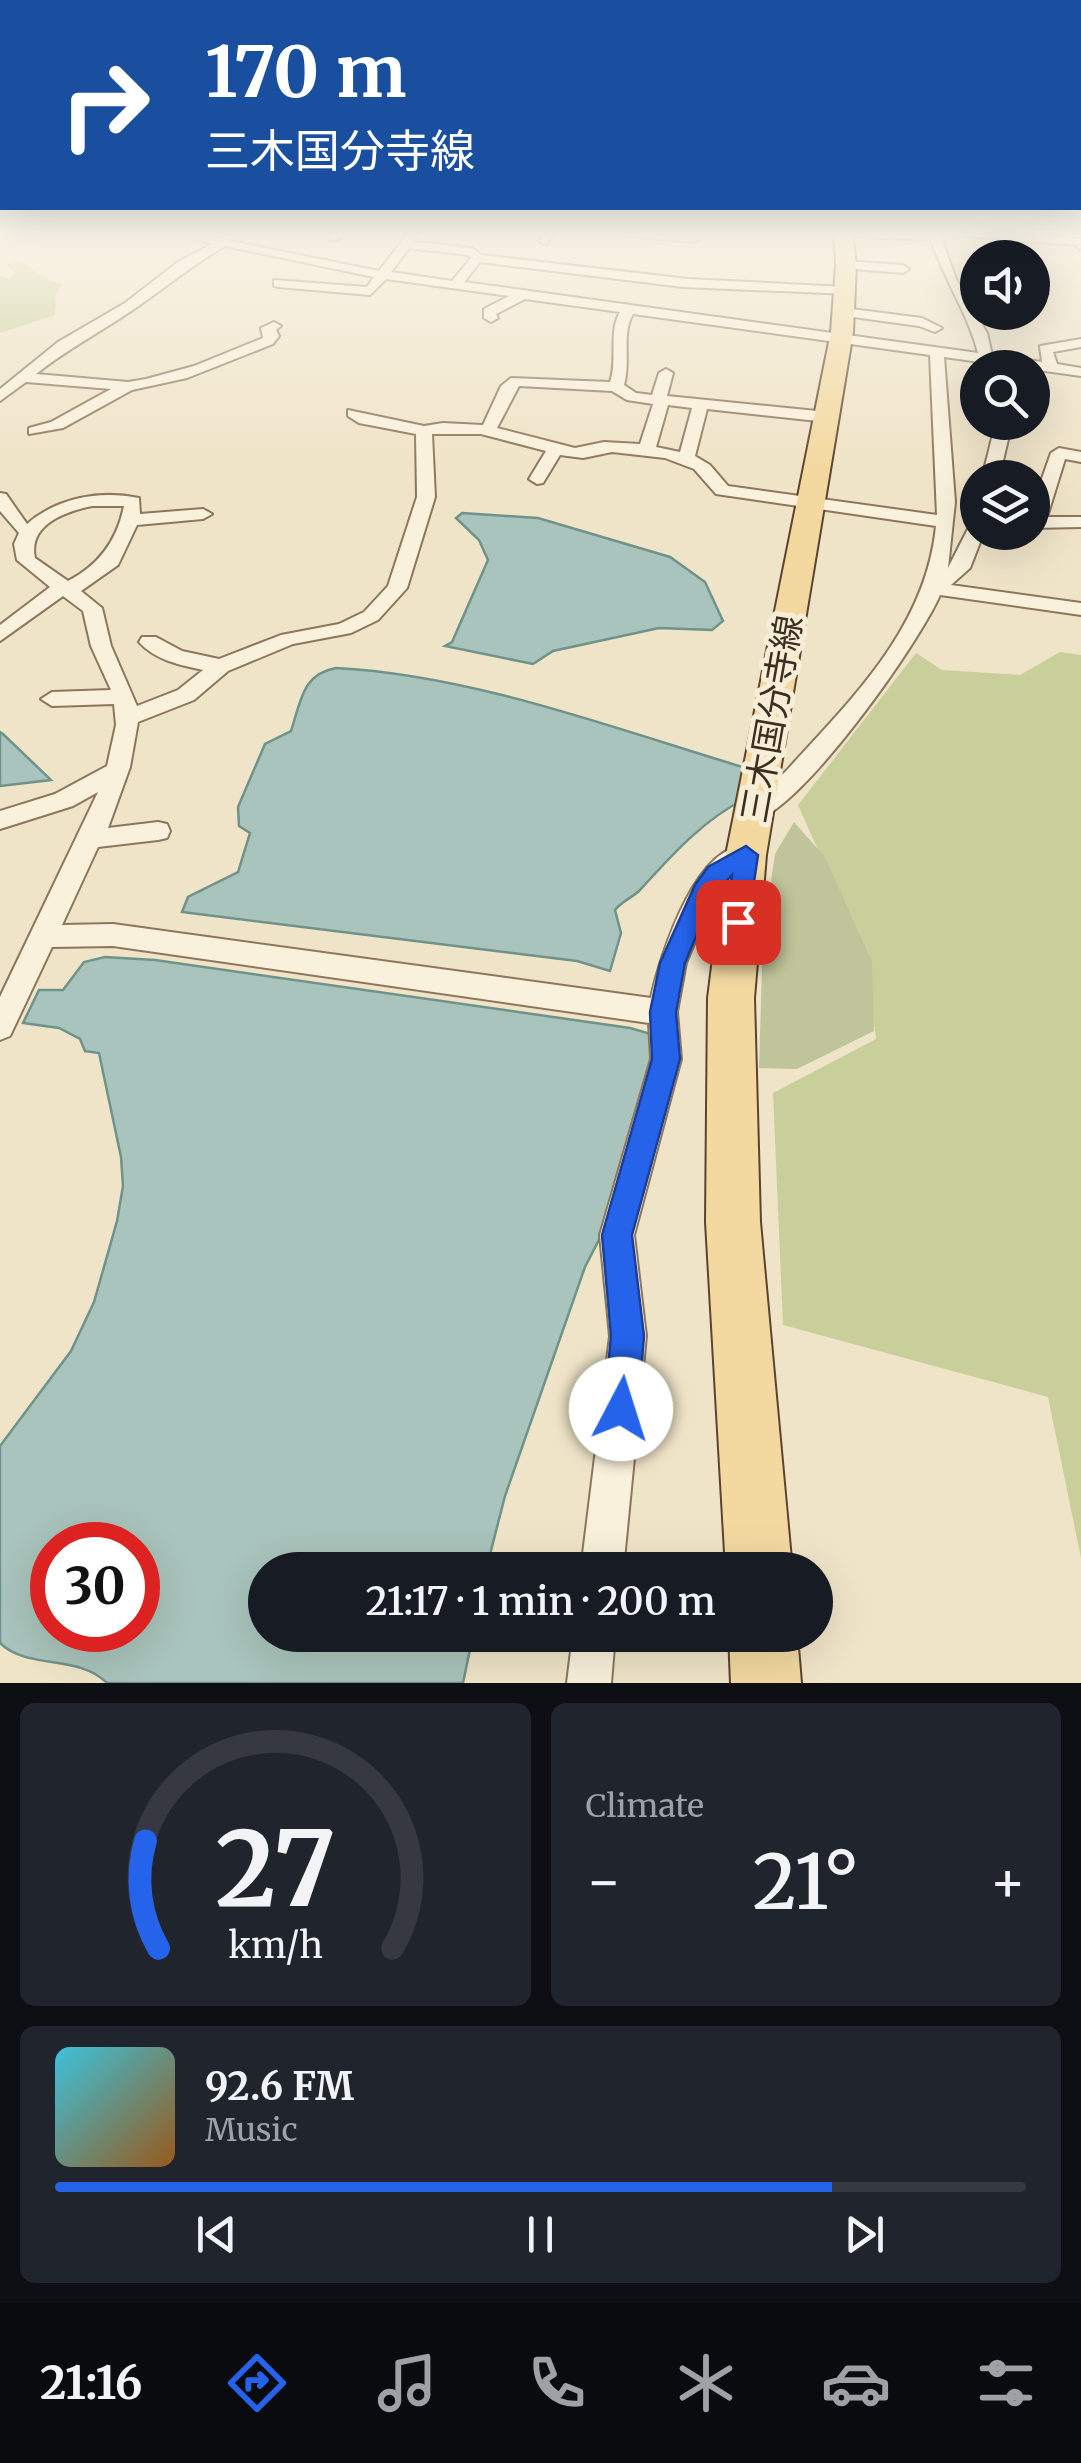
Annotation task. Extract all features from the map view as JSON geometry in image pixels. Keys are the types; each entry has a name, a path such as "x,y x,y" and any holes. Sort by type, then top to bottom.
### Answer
{"main road":[{"name":"三木国分寺線","path":"757,1552 733,1222 732,998 746,855 827,417 841,310"},
{"path":"764,1652 766,1683"}],"street":[{"path":"0,396 63,345 124,310"},
{"path":"491,318 489,312 494,310"},
{"path":"616,387 622,366 619,337 623,315 629,310"},
{"path":"892,310 938,353 960,358"},
{"path":"905,310 935,328"},
{"path":"967,310 984,350"},
{"path":"25,378 128,386 154,384 268,341 272,336 268,328 274,326"},
{"path":"1080,372 1051,367 1045,349 1081,343"},
{"path":"756,811 774,800 866,692 924,613 934,588 944,550 945,522 938,353"},
{"path":"646,452 666,373"},
{"path":"488,430 508,386 516,381 616,387 632,398 700,400 827,417"},
{"path":"739,408 743,385"},
{"path":"35,431 57,425 128,386"},
{"path":"686,459 700,400"},
{"path":"354,413 364,420 424,430 443,425 488,430 580,454 610,447 686,459 712,475 722,490 945,522"},
{"path":"52,699 126,708 186,695 221,666 288,639 344,629 371,616 397,588 426,497 424,430"},
{"path":"537,479 555,449"},
{"path":"1050,478 1059,453 1081,457"},
{"path":"0,634 66,588 111,560 130,520 133,502 104,496 46,514 28,531 23,544 26,560 66,588 92,608 98,618 100,644 126,708 117,770 90,838 0,1027"},
{"path":"0,498 21,528 28,531"},
{"path":"130,520 203,514"},
{"path":"1072,523 1081,546"},
{"path":"934,588 961,568 968,550"},
{"path":"934,588 1081,609"},
{"path":"149,642 164,653 196,664 221,666"},
{"path":"0,820 64,800 117,770"},
{"path":"90,838 158,831"},
{"path":"604,1552 628,1336 617,1235 666,1059 663,1012 672,963 703,892 716,873 746,855"},
{"path":"45,936 114,935 663,1012"},
{"path":"589,1683 592,1652"}],"green space":[{"path":"0,310 55,310 55,315 0,333"},
{"path":"1060,652 1081,655 1081,1558 1048,1397 783,1325 773,1093 876,1039 866,958 798,805 916,653 942,670 1020,675"},
{"path":"794,822 825,857 872,962 874,1031 797,1069 759,1068 763,935 775,854"}],"water":[{"path":"462,513 538,518 670,557 705,582 723,621 712,630 659,628 553,651 533,664 445,646 452,642 488,560 479,540 456,518"},
{"path":"336,668 440,681 493,693 749,769 743,800 701,828 615,910 621,933 610,971 577,961 182,912 188,897 238,872 250,833 239,826 238,807 265,744 291,731 309,683"},
{"path":"0,732 3,734 51,780 0,786"},
{"path":"105,957 155,960 651,1034 656,1043 604,1230 585,1267 505,1496 491,1552 248,1552 248,1652 469,1652 463,1683 107,1683 82,1668 24,1657 0,1643 0,1446 71,1351 94,1302 123,1186 121,1157 99,1053 85,1051 80,1039 59,1028 23,1023 39,990 63,990 84,962"}],"route":[{"path":"621,1409 628,1336 617,1235 625,1196 648,1136 666,1059 663,1012 672,963 703,892 716,873 746,855 738,922"}]}
